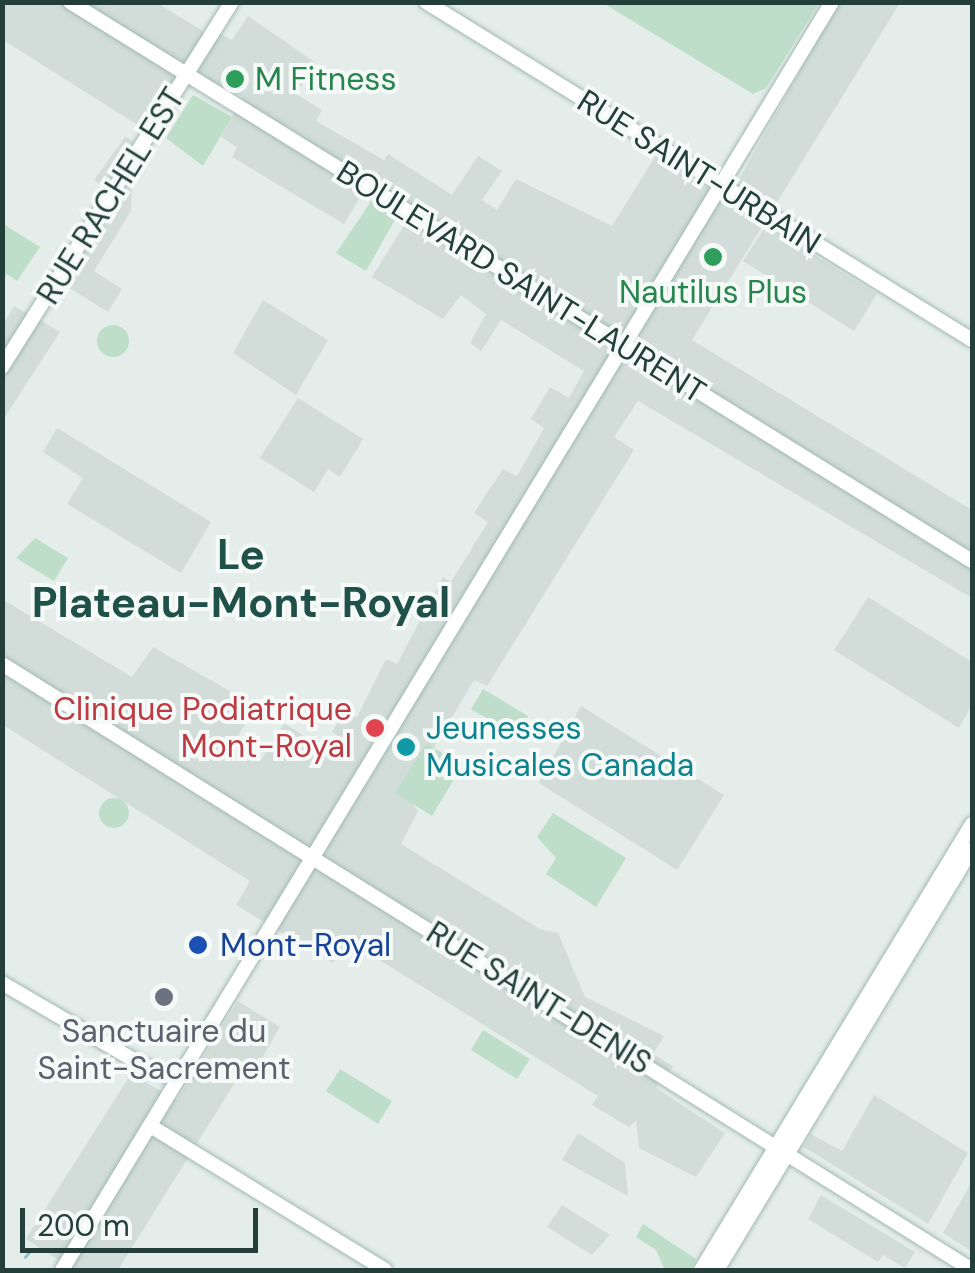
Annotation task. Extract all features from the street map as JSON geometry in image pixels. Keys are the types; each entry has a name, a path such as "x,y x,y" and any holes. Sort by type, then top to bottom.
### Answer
{"main road":[{"name":"BOULEVARD SAINT-LAURENT","path":"70,2 972,560"},
{"name":"RUE RACHEL EST","path":"2,368 232,2"},
{"name":"RUE SAINT-URBAIN","path":"426,2 972,340"},
{"path":"62,1270 175,1092 832,2"},
{"name":"RUE SAINT-DENIS","path":"2,664 972,1270"},
{"path":"716,1270 972,824"},
{"path":"702,1270 972,849"},
{"path":"2,983 175,1092"},
{"path":"117,1052 165,1075 186,1073"},
{"path":"152,1127 385,1270"}],"shaded area":[{"path":"3,3 157,3 213,37 217,32 232,40 248,16 316,63 296,94 322,110 316,121 384,160 388,154 452,195 478,156 502,171 482,200 497,210 516,179 612,226 655,157 727,201 823,30 832,3 900,3 692,340 972,510 972,598 638,401 614,437 634,450 487,686 474,680 406,795 418,811 401,844 540,929 558,933 585,997 664,1036 653,1054 673,1066 656,1088 725,1133 696,1177 639,1148 636,1120 629,1127 592,1105 598,1096 349,941 333,963 236,905 250,881 3,725 2,599 132,677 153,647 256,706 234,743 261,760 284,723 340,759 350,743 332,732 344,712 357,717 386,659 397,664 443,577 451,582 488,522 474,513 503,469 517,476 544,428 531,419 550,387 569,398 584,371 501,320 481,351 470,343 486,314 461,295 443,319 372,277 413,211 368,184 344,224 232,157 237,147 221,137 243,97 187,76 146,138 141,127 3,40"},
{"path":"125,137 133,141 131,211 94,271 122,289 108,312 58,281 35,317 60,332 3,420 3,325 14,306 33,317 72,256 104,187 94,180"},
{"path":"766,225 877,294 854,331 743,261"},
{"path":"263,300 328,340 296,395 233,353"},
{"path":"298,398 363,439 340,477 328,469 314,492 260,458"},
{"path":"57,428 211,522 181,573 67,504 83,478 43,452"},
{"path":"868,597 972,662 972,705 959,728 834,650"},
{"path":"581,706 724,795 677,870 539,783"},
{"path":"238,1001 280,1027 258,1065 249,1060 118,1270 54,1270 60,1261 26,1239 131,1074 177,1100"},
{"path":"874,1095 968,1153 928,1224 804,1147 811,1134 842,1151"},
{"path":"578,1133 625,1163 628,1196 562,1160"},
{"path":"972,1181 972,1252 943,1233"},
{"path":"821,1195 915,1252 905,1268 883,1255 878,1262 808,1219"},
{"path":"562,1205 610,1235 592,1255 547,1227"}],"green space":[{"path":"819,2 766,88 753,94 603,3"},
{"path":"193,95 232,117 203,166 166,138"},
{"path":"372,200 397,216 366,271 336,253"},
{"path":"3,224 40,247 17,281 7,274 3,281"},
{"path":"113,325 124,330 129,341 124,352 113,357 102,352 97,341 102,330"},
{"path":"35,538 68,558 54,581 16,558"},
{"path":"483,689 528,716 517,736 471,709"},
{"path":"426,744 463,764 432,816 395,793"},
{"path":"114,798 128,807 129,813 120,827 114,828 100,819 99,813 108,799"},
{"path":"553,813 626,858 596,907 546,874 556,858 537,837"},
{"path":"483,1030 530,1059 517,1079 471,1050"},
{"path":"340,1069 392,1101 378,1124 326,1091"},
{"path":"643,1224 696,1259 690,1270 665,1270 656,1250 636,1237"}],"waterway":[{"path":"25,1257 30,1251"}],"place":[{"name":"M Fitness","path":"235,79"},
{"name":"Nautilus Plus","path":"713,257"},
{"name":"Clinique Podiatrique Mont-Royal","path":"375,728"},
{"name":"Jeunesses Musicales Canada","path":"406,747"},
{"name":"Mont-Royal","path":"198,945"},
{"name":"Sanctuaire du Saint-Sacrement","path":"164,997"}],"district":[{"name":"Le Plateau-Mont-Royal","path":"241,579"}]}
